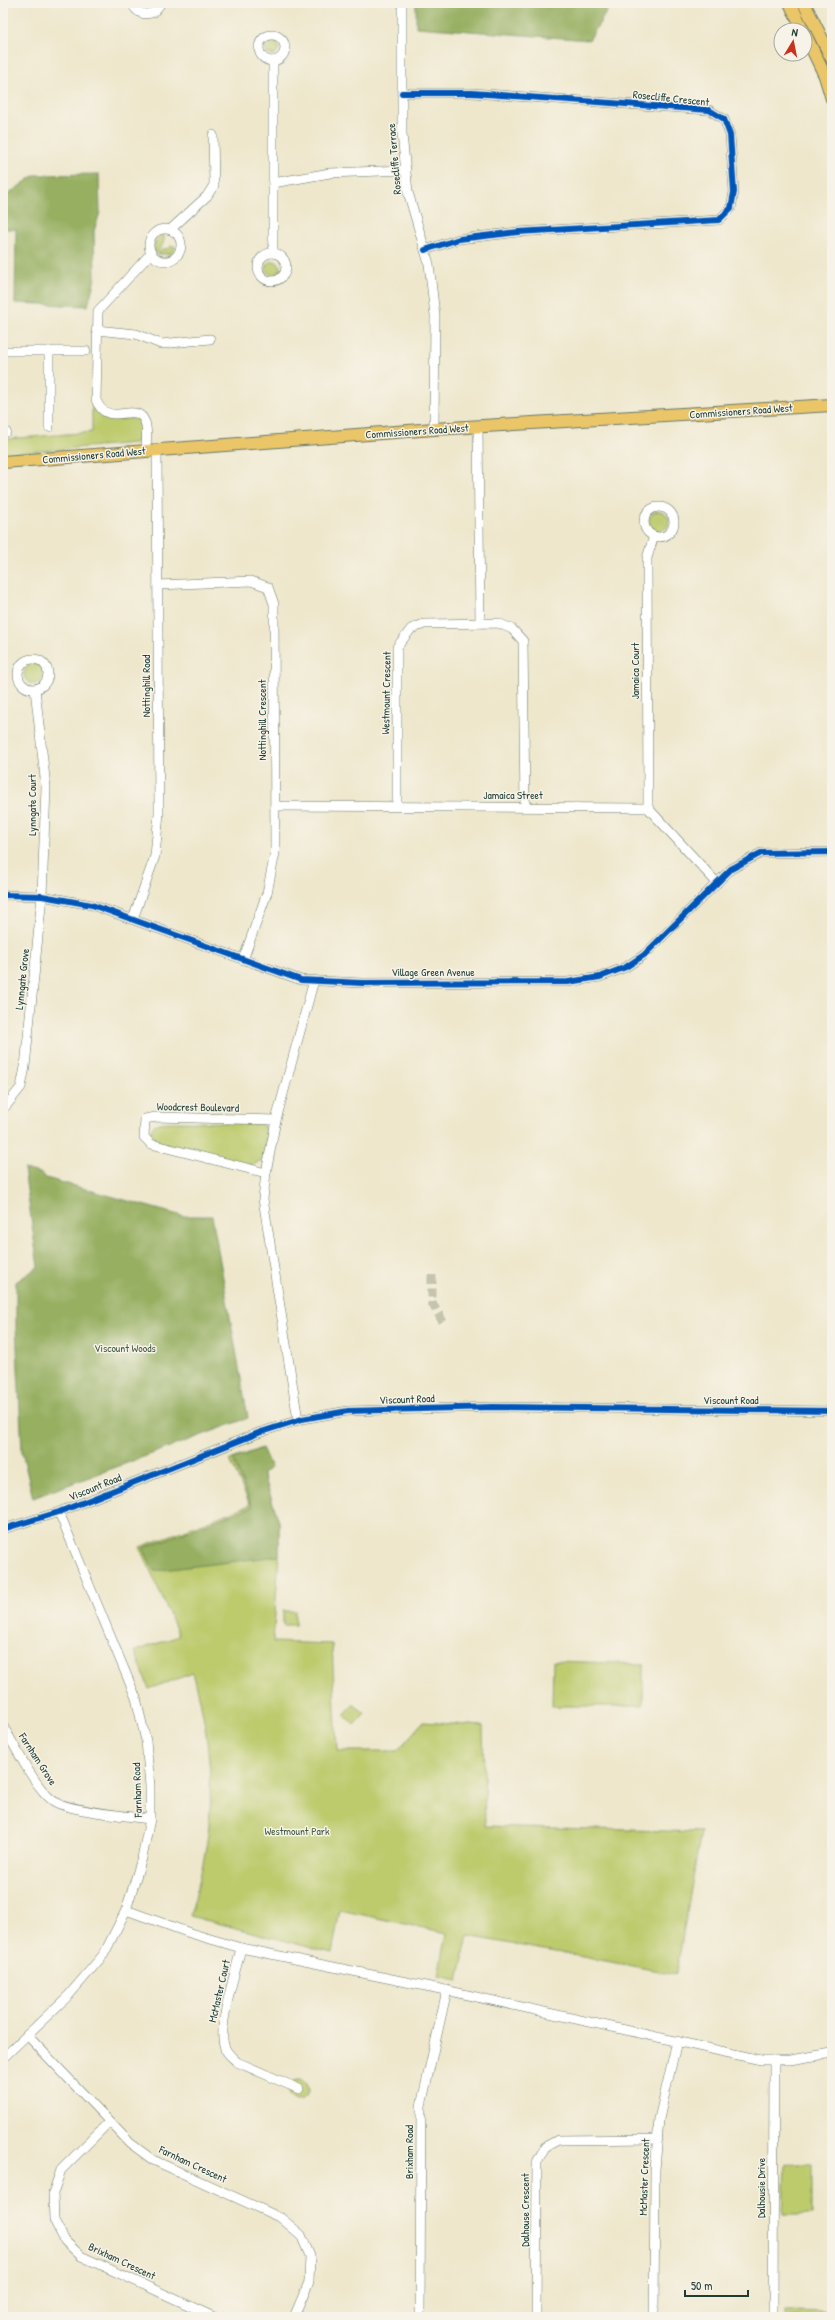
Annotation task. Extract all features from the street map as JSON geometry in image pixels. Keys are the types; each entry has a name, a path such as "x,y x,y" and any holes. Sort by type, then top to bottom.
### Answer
{"main road":[{"path":"790,3 799,22"},
{"path":"804,3 832,59"},
{"path":"813,51 825,76 832,99"},
{"name":"Commissioners Road West","path":"3,462 434,430 832,405"}],"street":[{"path":"132,3 136,10 144,14 154,12 161,3"},
{"name":"Rosecliffe Terrace","path":"402,3 402,134 408,192 429,264 435,315 434,430"},
{"path":"273,61 273,253"},
{"name":"Rosecliffe Crescent","path":"402,93 472,93 709,110 724,118 730,135 734,192 731,208 719,220 518,232 459,238 425,250"},
{"path":"171,229 207,196 214,185 213,135"},
{"path":"273,183 330,173 406,170"},
{"path":"161,229 171,229 180,237 182,242 180,253 176,258 165,261 160,260 151,253 149,243 152,234 161,229"},
{"path":"151,253 103,303 98,311 96,330 136,334 161,344 210,339"},
{"name":"Nottinghill Road","path":"96,330 96,400 100,410 108,414 132,413 141,415 146,423 152,450 158,585 158,813 155,856 133,919"},
{"path":"3,351 86,351"},
{"path":"49,351 49,427"},
{"path":"478,427 480,623"},
{"name":"Jamaica Court","path":"648,808 647,558 654,536"},
{"name":"Nottinghill Crescent","path":"158,585 251,581 268,587 274,604 275,853 267,893 243,960"},
{"name":"Westmount Crescent","path":"397,806 397,647 412,629 424,624 498,623 512,628 523,642 525,807"},
{"name":"Lynngate Court","path":"35,689 46,787 42,896"},
{"name":"Jamaica Street","path":"275,806 648,808"},
{"path":"648,808 717,883"},
{"name":"Village Green Avenue","path":"3,895 42,896 92,905 301,980 362,983 560,982 600,977 626,967 644,955 731,869 761,853 832,852"},
{"name":"Lynngate Grove","path":"6,1106 21,1087 25,1067 42,896"},
{"path":"298,1420 263,1199 266,1173 276,1120 314,980"},
{"name":"Woodcrest Boulevard","path":"266,1173 151,1144 144,1137 145,1119 156,1117 276,1120"},
{"name":"Viscount Road","path":"3,1529 59,1512 260,1432 298,1420 348,1411 410,1408 493,1407 832,1411"},
{"name":"Farnham Road","path":"3,2058 69,1995 104,1954 126,1910 142,1858 150,1819 150,1786 146,1741 136,1698 59,1512"},
{"name":"Farnham Grove","path":"3,1726 36,1780 52,1800 80,1810 150,1819"},
{"path":"126,1910 190,1933 241,1948 447,1990 761,2060 790,2060 832,2053"},
{"name":"McMaster Court","path":"241,1948 222,2030 224,2046 229,2055 237,2062 299,2089"},
{"name":"Brixham Road","path":"420,2317 421,2106 447,1990"},
{"name":"Farnham Crescent","path":"27,2035 108,2123 130,2143 153,2160 281,2218 301,2235 310,2256 309,2282 294,2317"},
{"name":"McMaster Crescent","path":"654,2317 655,2170 659,2119 677,2041"},
{"name":"Dalhousie Drive","path":"773,2317 774,2060"},
{"name":"Brixham Crescent","path":"108,2123 61,2170 53,2193 54,2220 65,2241 81,2256 214,2317"},
{"name":"Dalhouse Crescent","path":"536,2317 537,2162 545,2147 558,2140 658,2139"}],"green space":[{"path":"416,3 612,3 589,40 416,27"},
{"path":"269,41 275,41 279,45 279,51 275,55 269,55 265,51 265,45"},
{"path":"99,174 100,212 94,231 95,278 88,306 15,303 16,229 3,229 3,198 35,175"},
{"path":"164,234 162,245 155,253 155,242"},
{"path":"171,246 176,247 171,254 157,254 162,249 168,249"},
{"path":"270,261 276,261 280,265 280,271 276,275 270,275 266,271 266,265"},
{"path":"92,403 101,415 110,420 137,418 140,423 141,430 136,443 3,454 3,436 6,436 7,439 92,432"},
{"path":"659,511 666,514 669,521 666,528 659,531 652,528 649,521 652,514"},
{"path":"34,664 41,667 44,674 41,681 34,684 27,681 24,674 27,667"},
{"path":"168,1122 260,1123 268,1132 263,1159 253,1165 161,1144 150,1134 151,1130 156,1124"},
{"name":"Viscount Woods","path":"24,1169 40,1173 46,1178 182,1216 212,1216 248,1418 33,1498 22,1452 16,1328 16,1282 38,1267"},
{"name":"Westmount Park","path":"262,1448 271,1468 263,1473 279,1522 279,1556 273,1642 332,1644 337,1751 397,1751 423,1722 483,1726 485,1826 701,1832 676,1974 468,1936 458,1980 439,1976 447,1933 340,1910 332,1953 190,1916 204,1860 207,1841 210,1800 209,1756 203,1713 193,1673 149,1689 135,1651 179,1636 140,1547 250,1505 230,1460"},
{"path":"262,1448 271,1468 263,1473 279,1522 279,1556 154,1571 143,1548 252,1507 233,1459"},
{"path":"283,1611 295,1611 295,1625 283,1625"},
{"path":"553,1661 643,1664 643,1706 552,1706"},
{"path":"353,1704 365,1713 354,1725 344,1715"},
{"path":"298,2080 305,2083 308,2090 305,2097 298,2100 291,2097 288,2090 291,2083"},
{"path":"785,2164 812,2164 812,2215 783,2215"},
{"path":"785,2311 832,2312 832,2317 785,2317"}],"tunnel":[{"path":"432,1275 432,1303 443,1322"}],"cycle path":[{"path":"402,93 472,93 709,110 724,119 730,135 734,192 731,208 719,220 518,232 459,239 425,250"},
{"path":"3,895 42,896 92,905 301,980 362,983 568,982 600,977 626,967 644,955 731,869 761,853 832,852"},
{"path":"3,1529 59,1512 261,1432 302,1419 348,1411 493,1407 832,1411"}]}
